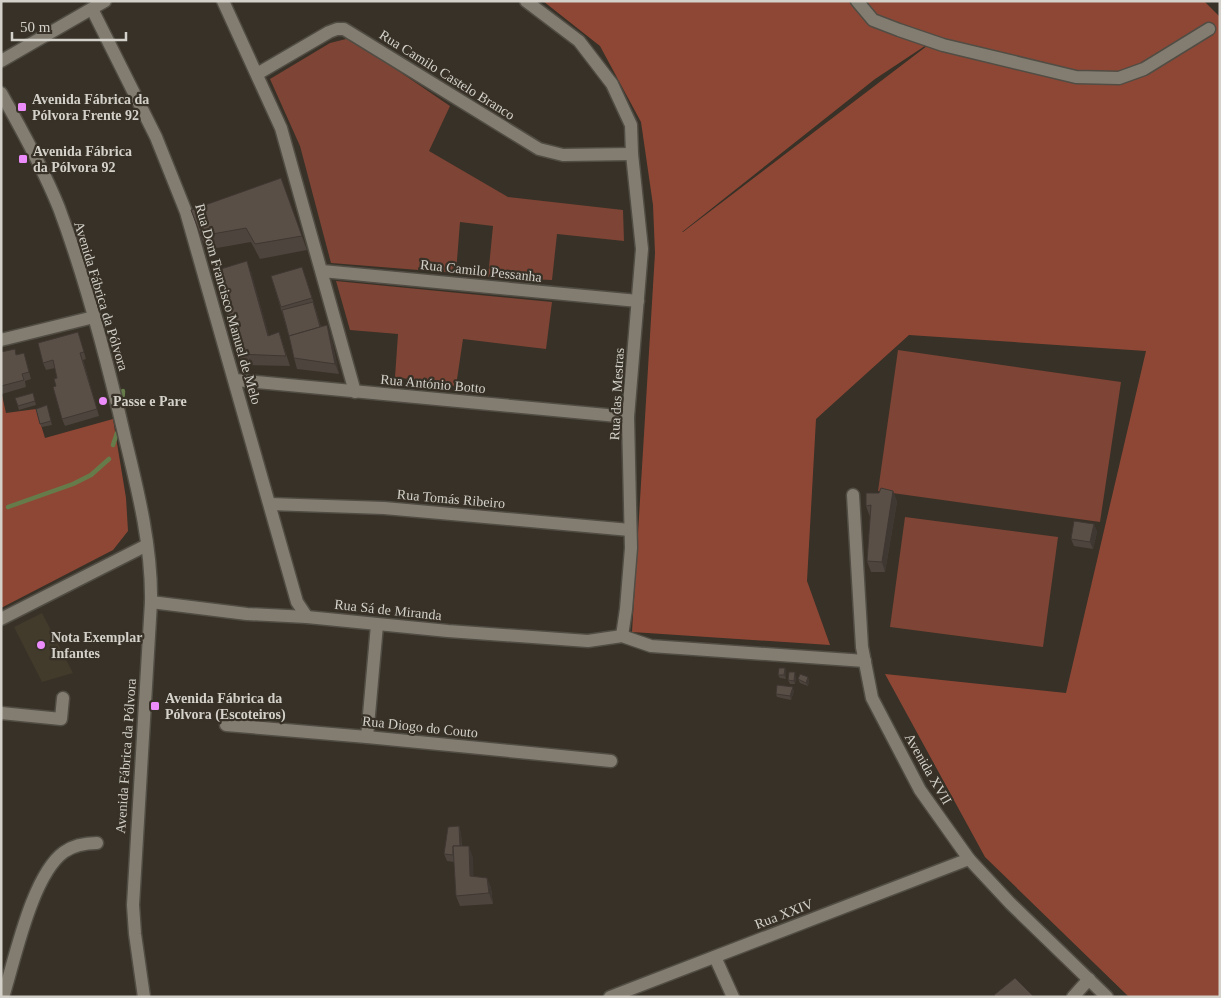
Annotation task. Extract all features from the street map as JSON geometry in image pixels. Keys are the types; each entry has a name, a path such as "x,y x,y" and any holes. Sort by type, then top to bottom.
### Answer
{"street":[{"path":"1,61 105,1"},
{"path":"223,1 281,128 293,186 322,271 356,392"},
{"path":"526,1 579,41 612,84 632,125 632,154"},
{"path":"857,1 873,20 908,33 943,45 1076,77 1119,78 1144,68 1209,29"},
{"name":"Rua Dom Francisco Manuel de Melo","path":"92,9 156,137 190,211 297,602 306,617"},
{"name":"Rua Camilo Castelo Branco","path":"256,74 328,32 344,29 539,149 563,155 632,154"},
{"name":"Avenida Fábrica da Pólvora","path":"1,93 34,152 58,208 94,316 118,408 147,545 151,576 150,602 132,905 144,997"},
{"name":"Rua das Mestras","path":"622,636 631,548 628,417 642,249 632,154"},
{"name":"Rua Camilo Pessanha","path":"322,271 638,301"},
{"path":"1,340 94,316"},
{"name":"Rua António Botto","path":"235,380 628,417"},
{"name":"Avenida XVII","path":"853,495 862,647 872,698 920,790 968,859 1010,903 1107,997"},
{"name":"Rua Tomás Ribeiro","path":"270,504 384,508 630,530"},
{"path":"1,619 147,545"},
{"name":"Rua Sá de Miranda","path":"150,602 247,614 306,617 378,625 588,641 622,636"},
{"path":"367,736 378,625"},
{"path":"622,636 651,646 865,661"},
{"path":"1,713 61,720 63,698"},
{"name":"Rua Diogo do Couto","path":"226,725 367,736 611,761"},
{"path":"3,997 33,898 43,877 53,863 75,846 97,843"},
{"name":"Rua XXIV","path":"610,997 968,859"},
{"path":"715,957 733,997"},
{"path":"1073,997 1089,979"}],"shaded area":[{"path":"543,1 1204,1 1220,17 1220,997 1129,997 985,857 885,674 1066,693 1146,351 909,335 816,419 807,581 830,645 632,632 655,253 653,205 641,122 600,46","holes":["940,36 683,232 875,79"]},
{"path":"350,38 450,106 429,151 508,197 623,210 624,241 557,234 552,280 488,277 493,226 460,222 456,273 331,263 300,146 270,79 330,43"},
{"path":"336,281 552,302 546,349 463,339 456,386 395,377 398,334 350,330"},
{"path":"898,350 1121,382 1100,522 878,491"},
{"path":"1,391 6,413 36,409 45,438 113,419 126,498 128,531 113,550 1,608"},
{"path":"905,517 1058,537 1043,647 890,627"},
{"name":"Nota Exemplar Infantes","path":"42,613 73,673 42,682 14,627"}],"building":[{"path":"281,178 302,236 255,244 246,228 201,236 191,210"},
{"path":"247,261 268,336 279,332 286,356 238,354 214,271"},
{"path":"302,267 312,298 281,307 271,276"},
{"path":"313,302 320,327 289,336 282,310"},
{"path":"327,325 335,364 294,358 289,336"},
{"path":"78,332 84,352 80,353 97,409 62,419 53,387 56,386 54,379 57,378 53,360 43,363 38,343"},
{"path":"15,349 16,355 24,353 29,372 22,374 24,380 1,386 1,352"},
{"path":"33,393 35,401 18,406 15,398"},
{"path":"47,405 51,421 40,424 36,409"},
{"path":"881,488 893,491 882,562 867,561 871,505 866,506 866,493 879,493"},
{"path":"1074,521 1094,524 1090,542 1071,539"},
{"path":"779,668 785,668 784,675 778,675"},
{"path":"789,672 795,672 794,681 788,680"},
{"path":"800,674 808,677 806,683 798,679"},
{"path":"777,685 793,687 790,696 776,694"},
{"path":"459,826 460,846 453,846 453,855 444,854 448,827"},
{"path":"453,846 469,846 470,876 487,878 489,893 456,896"},
{"path":"1015,978 1034,997 996,997 994,995"}],"waterway":[{"path":"122,405 123,391"},
{"path":"113,445 117,433"},
{"path":"8,507 73,484 91,475 109,459"}],"place":[{"name":"Avenida Fábrica da Pólvora Frente 92","path":"22,107"},
{"name":"Avenida Fábrica da Pólvora 92","path":"23,159"},
{"name":"Passe e Pare","path":"103,401"},
{"name":"Nota Exemplar Infantes","path":"41,645"},
{"name":"Avenida Fábrica da Pólvora (Escoteiros)","path":"155,706"}]}
